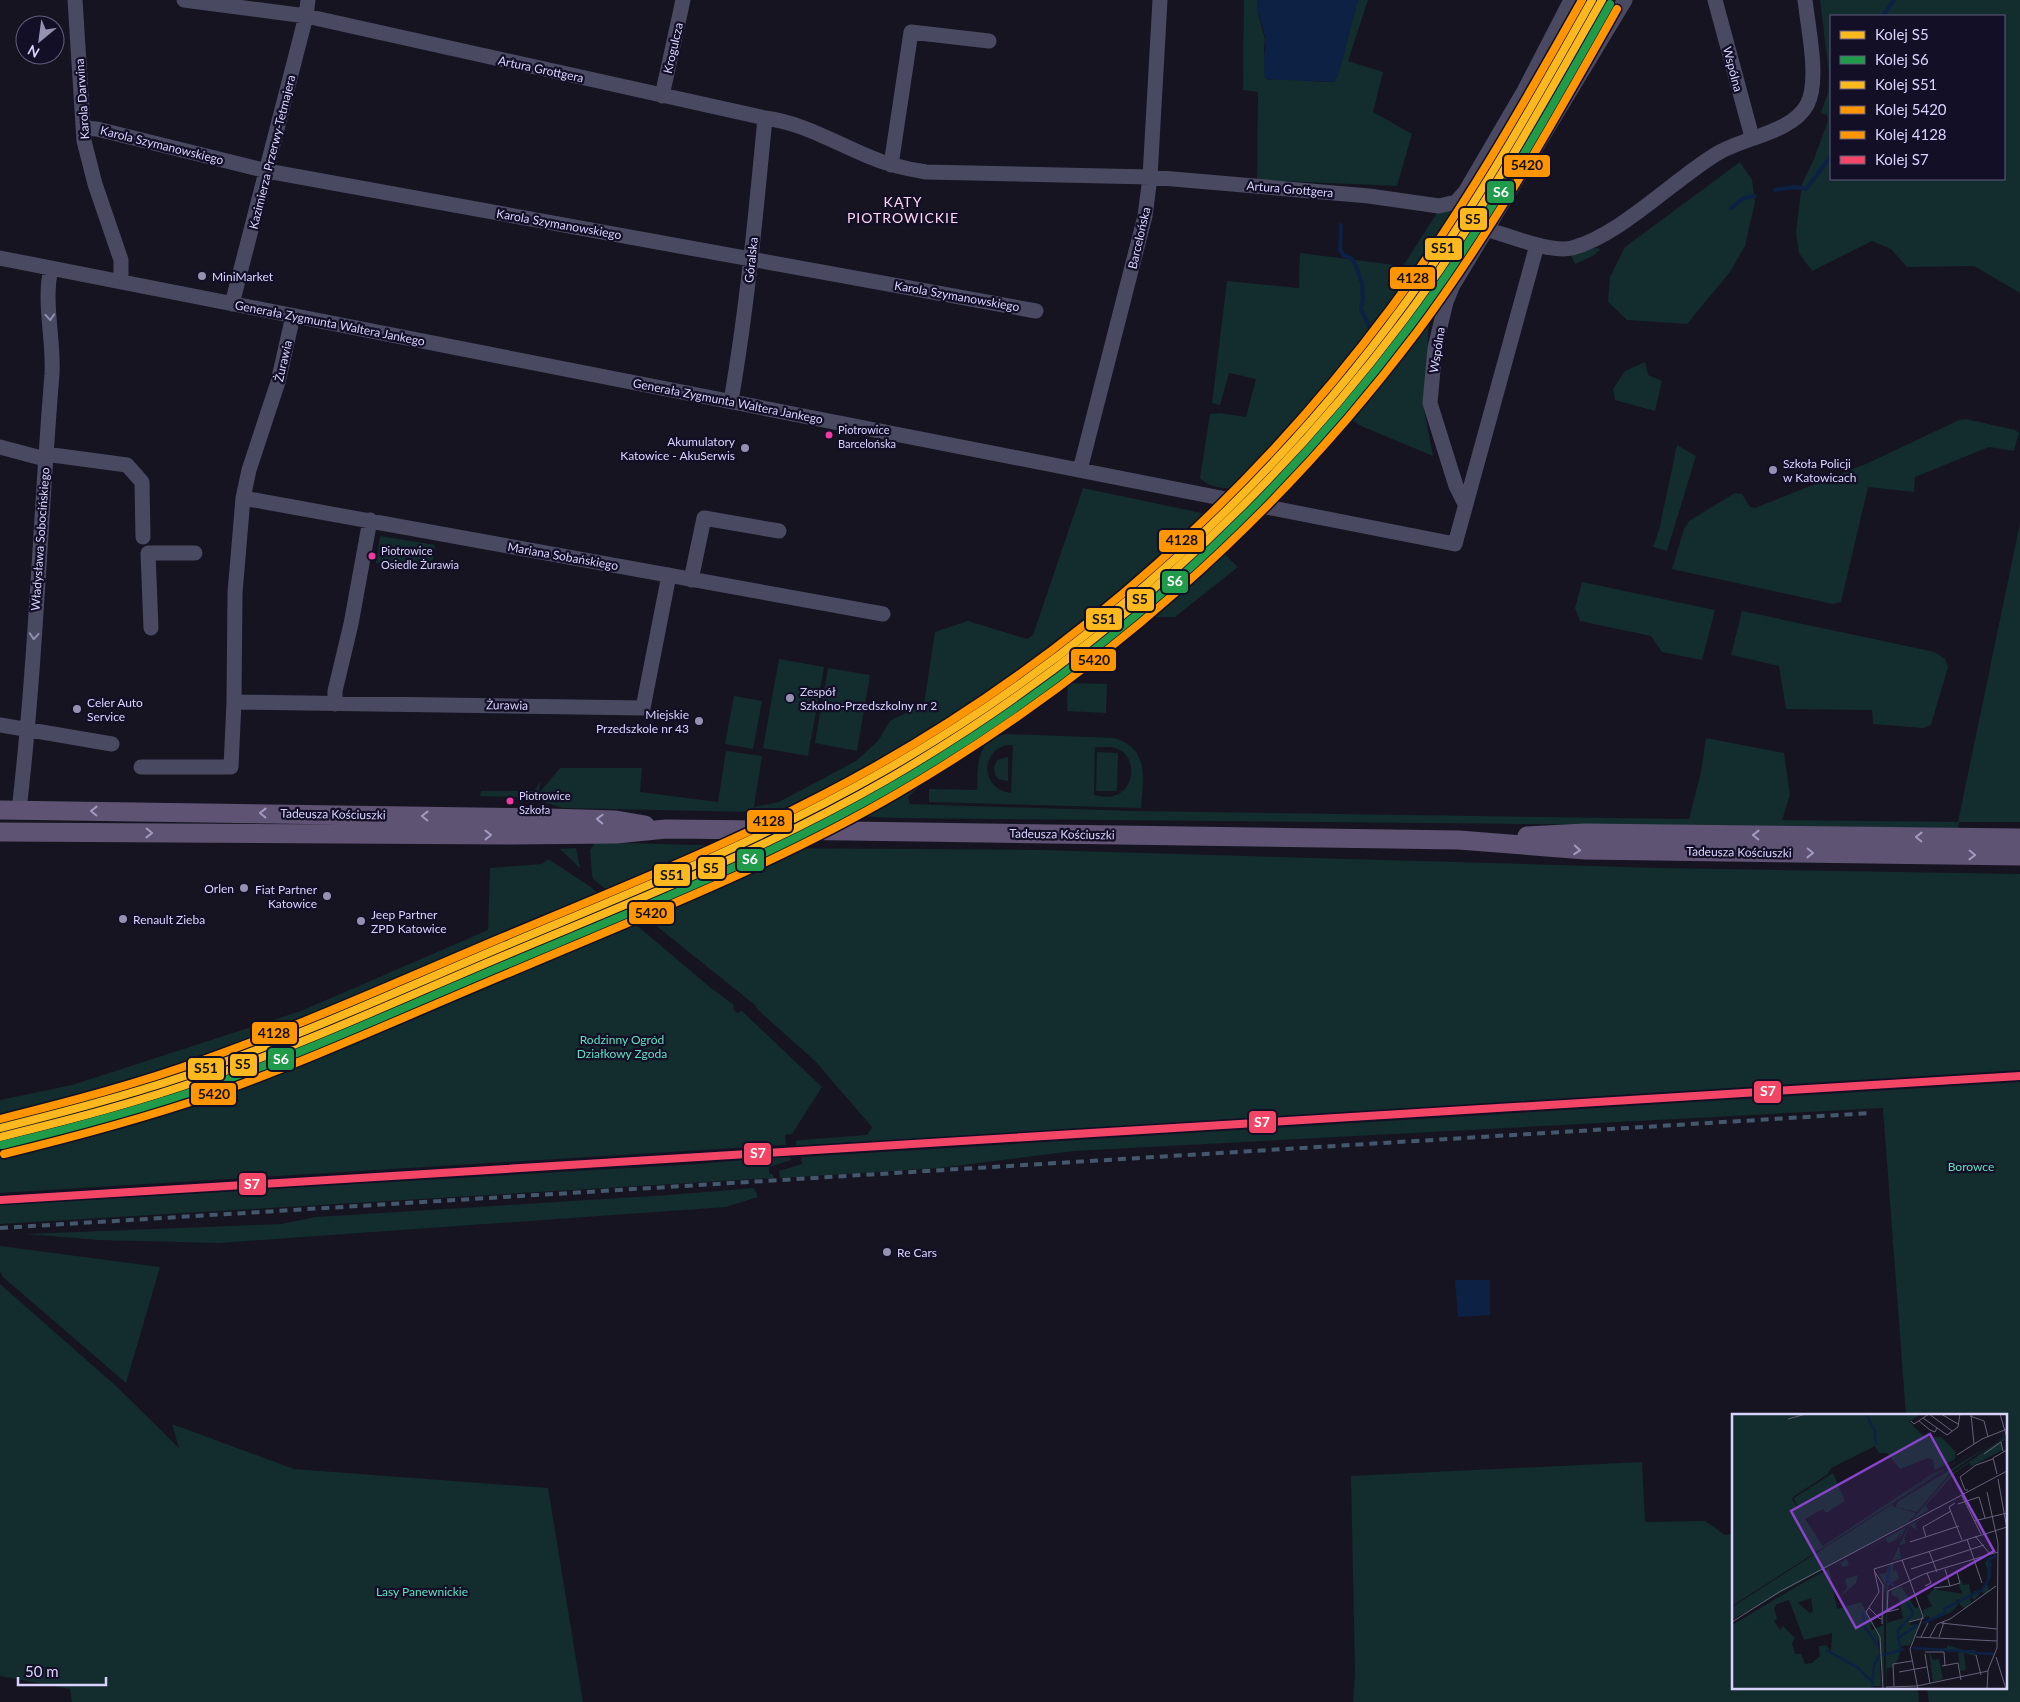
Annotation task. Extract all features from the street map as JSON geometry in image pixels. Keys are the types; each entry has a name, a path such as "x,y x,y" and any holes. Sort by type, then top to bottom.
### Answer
{"main road":[{"name":"Tadeusza Kościuszki","path":"0,810 606,819 666,829"},
{"name":"Tadeusza Kościuszki","path":"0,832 520,835 616,834 666,829 849,831 1459,840 1585,850 2020,856"},
{"name":"Tadeusza Kościuszki","path":"1459,840 1585,833 2020,838"}],"street":[{"name":"Karola Darwina","path":"75,0 83,128 91,169 121,260 121,282"},
{"name":"Artura Grottgera","path":"184,0 306,16 662,96 781,120 814,131 891,165 926,172 1150,177 1370,196 1439,206 1456,202 1465,192 1524,91 1572,0"},
{"name":"Kazimierza Przerwy-Tetmajera","path":"232,304 306,16 308,0"},
{"name":"Krogulcza","path":"662,96 683,0"},
{"name":"Barcelońska","path":"1080,470 1140,235 1150,177 1160,0"},
{"name":"Wspólna","path":"1465,504 1456,486 1430,403 1435,348 1446,302 1453,285 1488,230 1625,0"},
{"name":"Wspólna","path":"1715,0 1752,137"},
{"path":"1488,230 1537,245 1564,249 1572,248 1593,239 1626,220 1717,154 1752,137 1783,127 1802,111 1810,99 1813,80 1805,0"},
{"path":"891,165 911,32 989,41"},
{"name":"Góralska","path":"730,401 743,329 752,259 765,118"},
{"name":"Karola Szymanowskiego","path":"83,128 97,129 267,171 1036,310"},
{"path":"1465,504 1537,245"},
{"name":"Generała Zygmunta Waltera Jankego","path":"0,258 1455,544 1465,504"},
{"name":"Władysława Sobocińskiego","path":"19,810 28,730 52,370 48,283 51,268"},
{"name":"Żurawia","path":"141,767 231,767 236,593 243,498 249,470 278,382 293,316"},
{"path":"0,447 45,457 127,465 142,482 142,538"},
{"name":"Mariana Sobańskiego","path":"243,498 883,614"},
{"path":"691,580 704,518 779,531"},
{"path":"335,704 335,692 351,624 370,520"},
{"path":"151,628 148,552 196,553"},
{"name":"Żurawia","path":"234,702 482,704 644,708 669,575"},
{"path":"0,725 112,744"}],"green space":[{"path":"1244,0 1257,0 1258,13 1265,39 1264,50 1268,80 1283,78 1334,82 1338,75 1358,0 1368,0 1348,61 1383,72 1373,112 1412,134 1397,186 1257,180 1258,92 1243,90"},
{"path":"1579,0 1586,0 1497,161 1448,239 1395,313 1301,425 1242,490 1220,487 1204,482 1200,478 1210,414 1219,413 1246,417 1256,379 1229,373 1220,405 1212,403 1227,281 1299,288 1300,253 1403,266 1439,210 1454,209 1511,120"},
{"path":"1607,0 1621,0 1429,320 1424,409 1433,456 1361,426 1342,414 1266,494 1258,494 1351,398 1421,305 1501,183"},
{"path":"1820,0 2020,0 2020,293 1974,266 1907,267 1891,249 1872,241 1812,271 1799,253 1796,232 1802,184 1814,159 1828,121 1827,115 1821,113 1828,92 1829,73"},
{"path":"1740,162 1752,180 1755,202 1745,246 1730,272 1687,324 1627,320 1608,302 1610,277 1625,247"},
{"path":"1590,247 1601,249 1593,256 1575,264 1570,254"},
{"path":"1645,362 1648,375 1662,381 1655,411 1615,400 1613,389 1625,371"},
{"path":"1966,419 2015,430 2019,433 2014,451 1989,447 1915,477 1914,492 1868,487 1841,602 1833,604 1672,569 1684,529 1689,521 1735,493 1742,494 1750,507 1755,508 1868,463 1959,420"},
{"path":"1677,445 1696,456 1667,551 1653,547 1659,530"},
{"path":"1083,488 1211,515 1118,600 1029,669 935,731 807,808 795,813 562,808 541,801 540,792 560,768 642,768 640,792 718,802 726,751 762,756 754,807 779,802 856,761 878,741 890,721 924,704 935,632 968,621 1027,639 1033,635"},
{"path":"2020,523 2020,822 1959,822 1958,828 894,818 837,815 920,767 1014,707 908,797 910,804 1133,811 1689,819 1701,772 1706,738 1784,753 1790,795 1782,820 1958,822"},
{"path":"380,536 435,545 431,572 376,563"},
{"path":"1212,542 1238,567 1175,617 1147,617 1067,671"},
{"path":"1582,582 1715,610 1702,660 1662,652 1651,636 1580,621 1575,608"},
{"path":"1742,611 1935,652 1945,659 1948,667 1931,725 1923,728 1873,724 1872,710 1786,709 1779,666 1731,655"},
{"path":"779,659 824,667 808,756 763,748"},
{"path":"828,668 870,675 857,751 815,743"},
{"path":"1068,683 1107,684 1106,713 1067,711"},
{"path":"734,696 762,701 753,749 725,744"},
{"path":"1007,734 1115,738 1126,743 1134,750 1142,766 1141,808 929,802 929,789 977,790 980,755 989,742","holes":["1006,745 1013,745 1011,793 1001,790 994,785 988,771 991,755 997,749","1095,747 1115,748 1128,757 1131,765 1130,780 1121,793 1108,797 1094,795"]},
{"path":"1097,752 1118,753 1117,791 1096,791"},
{"path":"1008,757 1008,781 998,779 995,775 994,767 997,760"},
{"path":"541,781 537,798 480,796 481,791 534,791"},
{"path":"595,842 729,846 613,895 593,879 590,850"},
{"path":"576,848 580,868 560,849"},
{"path":"768,848 1040,850 1660,868 2020,874 2020,1070 796,1146 796,1141 802,1140 867,1135 872,1127 815,1061 758,1010 755,1005 634,908"},
{"path":"548,859 605,898 252,1042 110,1093 0,1121 0,1100 72,1085 301,1011 488,930 490,868 542,864"},
{"name":"Rodzinny Ogród Działkowy Zgoda","path":"622,913 734,1005 733,1009 737,1013 742,1011 822,1087 792,1134 785,1135 786,1145 0,1193 0,1141 151,1104 251,1068 363,1024"},
{"name":"Borowce","path":"2020,1082 2020,1702 1929,1702 1927,1690 2008,1690 2008,1414 1906,1414 1883,1108 1074,1151 940,1168 780,1178 779,1171 802,1164 801,1157"},
{"path":"790,1156 791,1160 769,1167 769,1174 773,1174 774,1178 0,1224 0,1205 697,1164"},
{"path":"754,1188 758,1197 726,1207 219,1243 99,1240 25,1234 281,1224 316,1217"},
{"path":"0,1246 160,1267 126,1383 3,1277 0,1271"},
{"name":"Lasy Panewnickie","path":"0,1284 116,1386 179,1448 172,1424 294,1469 548,1488 583,1702 72,1702 70,1689 0,1676"},
{"path":"1642,1462 1645,1522 1705,1521 1725,1535 1732,1534 1732,1690 1918,1690 1919,1702 1353,1702 1355,1674 1351,1476"}],"water":[{"path":"1257,0 1358,0 1338,75 1334,82 1265,79 1265,39"},
{"path":"1455,1280 1490,1280 1490,1315 1458,1317"}],"waterway":[{"path":"1884,15 1894,0"},
{"path":"1775,190 1794,187 1806,189 1830,157"},
{"path":"1731,208 1744,198 1755,196"},
{"path":"1238,487 1308,411 1372,333 1361,309 1363,300 1362,283 1355,264 1351,258 1344,256 1340,250 1341,225"},
{"path":"1161,563 1220,507"}],"railway":[{"path":"0,1228 1871,1113"}],"rail line":[{"name":"4128","path":"0,1119 128,1085 241,1046 353,1001 691,858 785,814 876,766 950,721 1022,673 1091,620 1157,564 1221,504 1281,441 1338,376 1391,308 1468,196 1582,0"},
{"name":"S51","path":"0,1128 129,1094 243,1055 355,1010 696,865 790,821 882,772 961,724 1037,672 1110,615 1180,554 1247,490 1310,422 1369,351 1424,277 1469,210 1592,0"},
{"name":"S5","path":"0,1137 130,1103 244,1064 358,1018 701,872 796,828 888,779 962,734 1033,684 1102,632 1169,576 1232,516 1292,454 1349,389 1403,321 1457,244 1508,164 1602,0"},
{"name":"S6","path":"2,1145 132,1111 247,1072 361,1026 706,880 801,835 893,786 967,741 1039,691 1108,638 1175,582 1299,460 1356,394 1410,326 1465,249 1540,128 1610,4"},
{"name":"5420","path":"4,1154 135,1119 250,1081 710,888 805,843 898,793 972,747 1044,698 1114,645 1244,529 1305,466 1363,400 1417,332 1472,254 1547,133 1617,9"},
{"name":"S7","path":"0,1200 2020,1076"}],"place":[{"name":"MiniMarket","path":"202,276"},
{"name":"Piotrowice Barcelońska","path":"829,435"},
{"name":"Akumulatory Katowice - AkuSerwis","path":"745,448"},
{"name":"Szkoła Policji w Katowicach","path":"1773,470"},
{"name":"Piotrowice Osiedle Żurawia","path":"372,556"},
{"name":"Zespół Szkolno-Przedszkolny nr 2","path":"790,698"},
{"name":"Celer Auto Service","path":"77,709"},
{"name":"Miejskie Przedszkole nr 43","path":"699,721"},
{"name":"Piotrowice Szkoła","path":"510,801"},
{"name":"Orlen","path":"244,888"},
{"name":"Fiat Partner Katowice","path":"327,896"},
{"name":"Renault Zieba","path":"123,919"},
{"name":"Jeep Partner ZPD Katowice","path":"361,921"},
{"name":"Re Cars","path":"887,1252"}],"district":[{"name":"KĄTY PIOTROWICKIE","path":"903,210"}]}
